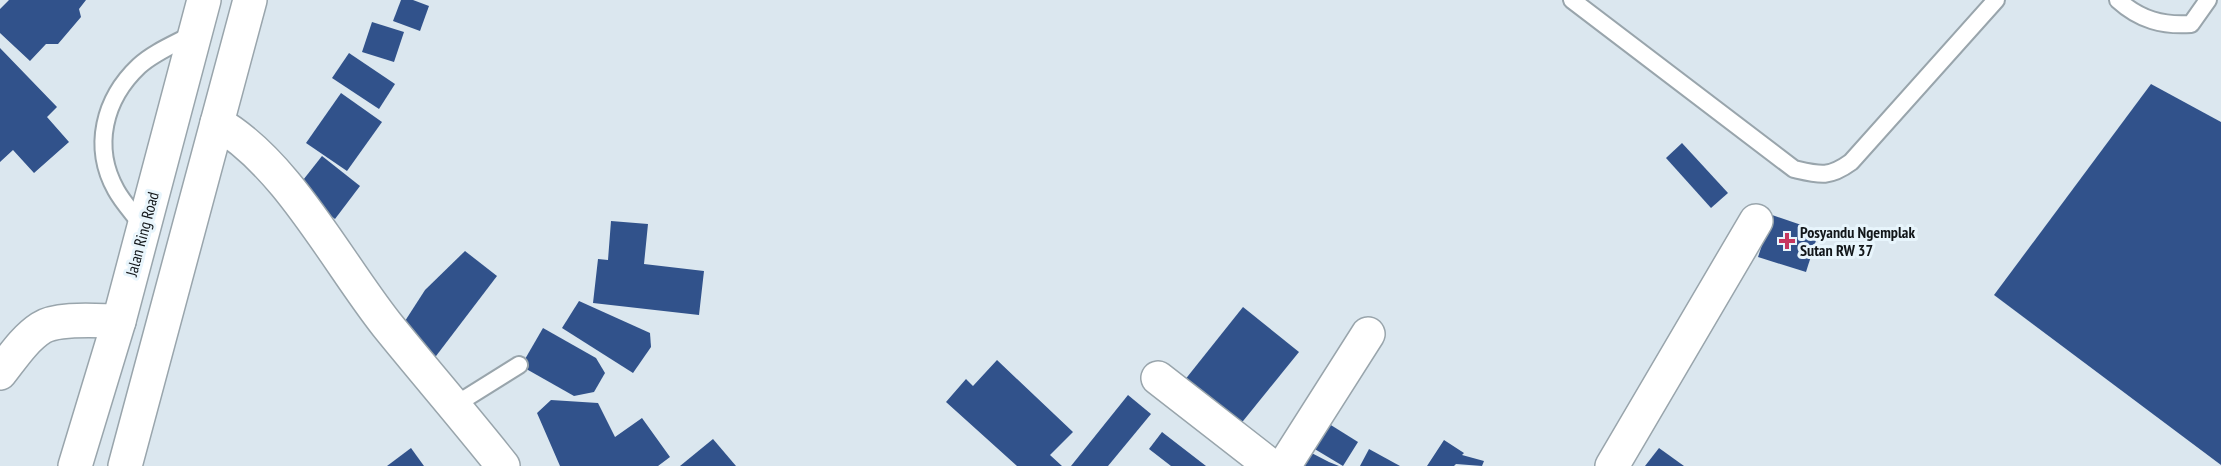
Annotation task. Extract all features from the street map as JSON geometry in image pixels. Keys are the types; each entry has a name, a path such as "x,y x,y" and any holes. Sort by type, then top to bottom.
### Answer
{"main road":[{"name":"Jalan Ring Road","path":"75,466 119,321 204,0"},
{"path":"125,466 250,0"},
{"path":"217,123 236,134 291,192 386,324 503,466"},
{"path":"1612,466 1756,221"},
{"path":"0,373 16,351 42,327 67,322 119,321"},
{"path":"1284,466 1368,334"},
{"path":"1158,378 1271,466"}],"lane":[{"path":"1572,0 1794,169 1820,175 1836,173 1851,162 1996,0"},
{"path":"2118,0 2147,20 2168,26 2191,24 2208,0"},
{"path":"143,227 116,191 105,162 102,131 112,101 140,65 195,33"},
{"path":"455,405 519,365"}],"building":[{"path":"9,0 86,0 79,9 81,17 58,44 46,44 30,61 0,33 0,9"},
{"path":"401,0 413,0 429,6 420,31 393,21"},
{"path":"372,22 404,32 394,62 362,52"},
{"path":"0,48 57,107 47,117 69,142 34,173 13,150 0,162"},
{"path":"349,53 395,84 379,109 332,78"},
{"path":"2151,84 2221,122 2221,465 1994,295"},
{"path":"341,93 382,122 347,171 306,143"},
{"path":"1682,143 1728,193 1711,208 1666,158"},
{"path":"322,156 360,186 335,219 296,189"},
{"path":"1772,215 1819,231 1806,272 1758,257"},
{"path":"611,221 648,224 644,264 704,271 699,315 593,303 598,259 608,260"},
{"path":"465,251 497,276 433,360 405,335 405,321 425,290"},
{"path":"579,301 650,333 651,347 633,373 562,328"},
{"path":"1243,307 1299,352 1235,431 1180,386"},
{"path":"543,328 596,358 605,373 594,392 574,396 521,366"},
{"path":"997,360 1073,432 1050,455 1062,466 1017,466 946,402 966,379 973,386"},
{"path":"1128,395 1151,414 1108,466 1071,466"},
{"path":"551,400 598,403 615,437 642,418 670,457 658,466 560,466 537,413"},
{"path":"1318,417 1358,442 1343,466 1303,442"},
{"path":"1162,432 1206,466 1171,466 1149,449"},
{"path":"713,439 736,466 680,466"},
{"path":"1444,440 1464,453 1462,455 1484,461 1482,466 1456,464 1454,466 1427,466"},
{"path":"1300,447 1329,462 1339,466 1290,466"},
{"path":"411,448 424,466 387,466"},
{"path":"1659,448 1684,466 1645,466"},
{"path":"1369,449 1400,466 1360,466"}],"place":[{"name":"Posyandu Ngemplak Sutan RW 37","path":"1787,241"}]}
